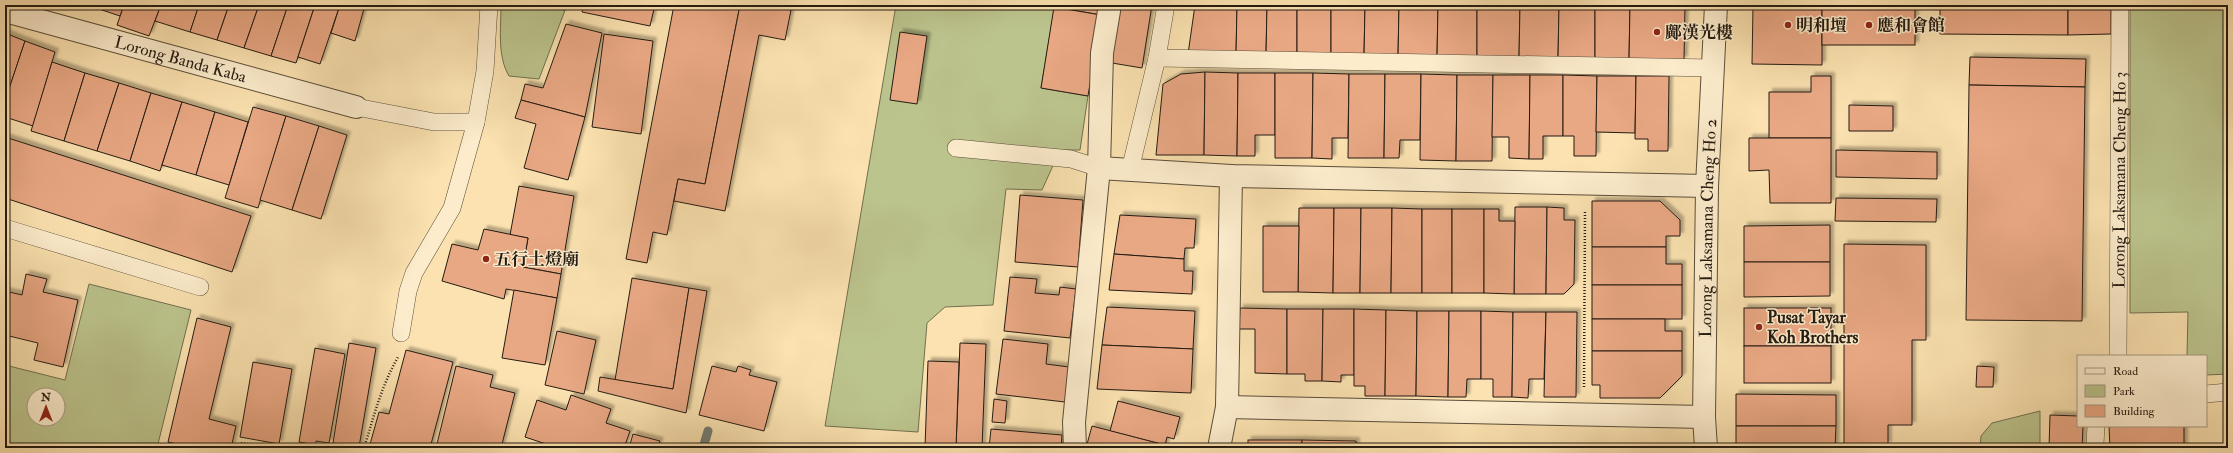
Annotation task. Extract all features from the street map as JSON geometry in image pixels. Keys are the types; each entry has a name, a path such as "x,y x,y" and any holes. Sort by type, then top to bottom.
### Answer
{"street":[{"path":"1075,448 1074,422 1099,168 1102,53 1110,5"},
{"name":"Lorong Laksamana Cheng Ho 2","path":"1706,448 1704,417 1707,186 1716,6"},
{"name":"Lorong Banda Kaba","path":"5,11 356,107"},
{"path":"1099,168 1231,176 1707,186"},
{"path":"1218,448 1226,407 1231,176"},
{"path":"1226,407 1704,417"}],"lane":[{"path":"401,333 408,291 414,273 452,208 476,122 485,71 490,5"},
{"path":"1130,170 1157,58 1166,5"},
{"name":"Lorong Laksamana Cheng Ho 3","path":"2118,355 2120,5"},
{"path":"1157,58 1713,68"},
{"path":"356,107 434,122 476,122"},
{"path":"956,148 1071,159 1099,168"},
{"path":"5,228 200,287"},
{"path":"2207,394 2228,392"},
{"path":"2095,444 2096,427"}],"path":[{"path":"1584,414 1585,183"},
{"path":"364,448 379,396 403,342 401,333"},
{"path":"241,443 278,448 294,446"}],"green space":[{"path":"501,5 567,5 539,79 509,76 505,68 501,51"},
{"path":"896,5 1055,5 1041,88 1088,96 1080,150 1060,150 1042,190 1006,189 993,305 945,307 927,323 918,432 825,426"},
{"path":"2130,5 2228,5 2228,374 2207,375 2207,355 2187,355 2188,312 2130,313"},
{"path":"89,284 191,310 157,448 5,448 5,365 65,380"},
{"path":"2040,411 2040,448 1980,448 1981,436 1992,423"}],"building":[{"path":"87,5 124,5 120,16"},
{"path":"124,5 161,5 149,36 117,25"},
{"path":"161,5 199,5 190,32 155,21"},
{"path":"199,5 229,5 217,40 190,32"},
{"path":"229,5 259,5 244,48 217,40"},
{"path":"259,5 288,5 271,56 244,48"},
{"path":"288,5 315,5 296,63 271,56"},
{"path":"315,5 340,5 320,64 298,57"},
{"path":"340,5 365,5 355,41 331,33"},
{"path":"544,5 565,5 564,10"},
{"path":"583,5 655,5 650,26 582,12"},
{"path":"674,5 740,5 705,184 678,179 667,235 653,232 647,263 626,259"},
{"path":"740,5 766,5 791,10 785,40 759,35 725,211 674,201 678,179 705,184"},
{"path":"1055,5 1103,5 1101,15 1054,7"},
{"path":"1116,5 1152,5 1142,68 1106,62"},
{"path":"1195,5 1237,5 1236,55 1188,54"},
{"path":"1237,5 1267,5 1266,55 1236,55"},
{"path":"1267,5 1297,5 1297,55 1266,55"},
{"path":"1297,5 1331,5 1331,56 1297,55"},
{"path":"1331,5 1365,5 1364,56 1331,56"},
{"path":"1365,5 1399,5 1398,57 1364,56"},
{"path":"1399,5 1438,5 1437,57 1398,57"},
{"path":"1438,5 1477,5 1477,58 1437,57"},
{"path":"1477,5 1520,5 1519,58 1477,58"},
{"path":"1520,5 1559,5 1558,59 1519,58"},
{"path":"1559,5 1595,5 1595,59 1558,59"},
{"path":"1595,5 1630,5 1629,60 1595,59"},
{"name":"鄺漢光樓","path":"1630,5 1685,5 1684,60 1629,60"},
{"name":"明和壇","path":"1753,5 1822,5 1822,65 1752,64"},
{"name":"應和會館","path":"1822,5 1915,5 1915,45 1822,45"},
{"path":"1940,5 2068,5 2068,35 1940,34"},
{"path":"2068,5 2111,5 2111,34 2068,35"},
{"path":"1054,7 1101,15 1088,96 1041,88"},
{"path":"566,24 602,33 585,117 521,100 525,84 543,88"},
{"path":"900,32 927,36 917,104 890,100"},
{"path":"5,33 25,41 5,101"},
{"path":"604,34 653,41 641,134 592,127"},
{"path":"25,41 55,52 33,126 5,117 5,101"},
{"path":"1970,57 2086,59 2085,87 1969,85"},
{"path":"52,62 85,73 64,141 31,131"},
{"path":"1205,72 1204,155 1156,155 1163,84 1181,74"},
{"path":"1205,72 1238,73 1237,156 1204,155"},
{"path":"85,73 119,83 97,151 64,141"},
{"path":"1238,73 1275,73 1275,135 1255,135 1255,156 1237,156"},
{"path":"1275,73 1313,73 1312,158 1275,158"},
{"path":"1313,73 1349,74 1348,138 1332,138 1332,159 1312,158"},
{"path":"1349,74 1385,74 1384,158 1348,158"},
{"path":"1385,74 1421,74 1420,140 1400,140 1399,158 1384,158"},
{"path":"1421,74 1457,75 1456,161 1420,160"},
{"path":"1457,75 1493,75 1492,161 1456,161"},
{"path":"1493,75 1530,75 1529,159 1509,158 1509,137 1492,137"},
{"path":"1530,75 1563,75 1563,136 1543,136 1543,159 1529,159"},
{"path":"1563,75 1597,76 1596,156 1574,156 1574,136 1563,136"},
{"path":"1597,76 1636,76 1635,133 1596,132"},
{"path":"1636,76 1669,76 1668,151 1648,151 1648,139 1635,139"},
{"path":"1811,76 1831,76 1831,138 1769,138 1769,92 1811,92"},
{"path":"119,83 151,93 130,161 97,151"},
{"path":"1969,85 2085,87 2082,321 1966,320"},
{"path":"151,93 182,102 160,171 130,161"},
{"path":"521,100 585,117 568,180 524,168 536,124 515,118"},
{"path":"182,102 215,112 196,175 162,165"},
{"path":"1849,105 1893,106 1893,131 1849,131"},
{"path":"253,107 286,116 258,208 225,198"},
{"path":"215,112 248,122 229,185 196,175"},
{"path":"286,116 319,126 292,210 260,200"},
{"path":"319,126 347,135 321,219 292,210"},
{"path":"5,137 251,216 232,272 5,198"},
{"path":"1749,138 1831,138 1831,203 1770,203 1769,170 1749,171"},
{"path":"1836,150 1937,152 1937,179 1836,177"},
{"path":"519,186 574,196 561,274 523,267 528,238 510,235"},
{"path":"1020,195 1083,200 1078,267 1015,262"},
{"path":"1836,198 1937,199 1936,222 1835,221"},
{"path":"1592,201 1660,201 1680,220 1680,236 1666,236 1666,247 1592,247"},
{"path":"1515,207 1547,207 1546,294 1514,294"},
{"path":"1547,207 1564,208 1564,220 1575,220 1574,284 1564,294 1546,294"},
{"path":"1299,208 1334,208 1333,293 1298,292"},
{"path":"1334,208 1361,208 1360,293 1333,293"},
{"path":"1361,208 1392,208 1391,293 1360,293"},
{"path":"1392,208 1422,209 1422,293 1391,293"},
{"path":"1422,209 1452,209 1452,293 1422,293"},
{"path":"1452,209 1484,209 1484,293 1452,293"},
{"path":"1484,209 1499,209 1499,221 1515,221 1514,294 1484,293"},
{"path":"1120,215 1196,219 1194,248 1185,248 1184,259 1114,254"},
{"path":"1830,225 1830,262 1744,262 1744,226"},
{"path":"1263,226 1299,226 1298,292 1263,292"},
{"name":"五行土燈廟","path":"484,229 528,238 523,267 561,274 557,298 506,289 504,299 442,281 452,244 478,250"},
{"path":"1844,244 1926,245 1926,340 1912,340 1912,425 1888,425 1888,445 1844,445"},
{"path":"1592,247 1666,247 1666,264 1682,264 1682,285 1592,285"},
{"path":"1114,254 1184,259 1184,271 1193,271 1192,294 1109,290"},
{"path":"1744,262 1830,262 1830,296 1744,297"},
{"path":"26,274 47,279 43,292 78,300 63,367 34,360 38,343 5,335 5,291 22,295"},
{"path":"1010,277 1037,279 1035,293 1059,295 1060,287 1076,289 1070,338 1004,331"},
{"path":"632,278 689,288 673,389 615,380"},
{"path":"1592,285 1682,285 1682,319 1592,319"},
{"path":"689,288 707,291 686,413 598,391 600,377 673,389"},
{"path":"514,290 557,298 545,365 502,358"},
{"path":"1107,307 1195,311 1193,349 1102,345"},
{"path":"1240,308 1287,309 1287,374 1255,373 1255,329 1239,329"},
{"path":"1744,308 1831,308 1831,346 1744,346"},
{"path":"1287,309 1323,309 1322,381 1305,381 1305,374 1287,374"},
{"path":"1323,309 1354,309 1354,375 1341,375 1341,382 1322,381"},
{"path":"1354,309 1386,310 1385,396 1365,396 1365,386 1354,386"},
{"path":"1386,310 1417,311 1416,396 1385,396"},
{"path":"1417,311 1449,311 1448,397 1416,396"},
{"path":"1449,311 1481,311 1481,379 1467,379 1466,397 1448,397"},
{"path":"1481,311 1513,312 1512,397 1493,397 1493,379 1481,379"},
{"path":"1513,312 1546,312 1544,379 1529,379 1528,398 1512,397"},
{"path":"1546,312 1577,312 1576,397 1544,397"},
{"path":"197,318 231,327 209,419 236,426 231,448 194,448 168,442"},
{"path":"1592,319 1665,319 1665,331 1682,331 1682,351 1592,351"},
{"path":"557,331 596,340 584,394 545,385"},
{"path":"1003,339 1048,344 1046,364 1069,367 1065,402 996,394"},
{"path":"349,343 376,348 359,447 333,443"},
{"path":"960,343 986,344 982,448 956,448"},
{"path":"1102,345 1193,349 1191,393 1097,389"},
{"path":"1744,346 1831,346 1831,383 1744,383"},
{"path":"315,348 345,354 329,443 316,441 316,445 299,442"},
{"path":"406,350 453,362 430,448 369,448 379,412 389,414"},
{"path":"1592,351 1682,351 1682,376 1660,398 1600,398 1600,385 1592,385"},
{"path":"928,361 959,362 956,448 925,448"},
{"path":"253,362 292,369 279,444 240,437"},
{"path":"456,366 493,375 490,387 515,393 501,448 436,448"},
{"path":"712,366 736,372 738,366 751,370 749,375 777,382 764,431 699,415"},
{"path":"1977,366 1994,367 1993,387 1976,387"},
{"path":"1736,394 1836,395 1836,426 1736,426"},
{"path":"571,395 611,409 606,423 630,431 624,448 551,448 552,446 525,437 537,400 566,410"},
{"path":"994,399 1007,401 1005,423 992,422"},
{"path":"1118,401 1180,417 1174,439 1167,437 1165,445 1110,431"},
{"path":"2050,415 2077,416 2077,427 2083,427 2082,448 2049,448"},
{"path":"1092,426 1165,445 1164,448 1086,448"},
{"path":"1736,426 1836,426 1835,448 1736,448"},
{"path":"2109,427 2184,427 2184,448 2110,448"},
{"path":"991,429 1062,435 1061,448 989,448"},
{"path":"633,434 660,441 657,448 629,448"},
{"path":"1248,440 1302,440 1302,448 1248,448"},
{"path":"1302,440 1356,441 1356,448 1302,448"}],"waterway":[{"path":"703,448 708,431"}],"place":[{"name":"明和壇","path":"1788,25"},
{"name":"應和會館","path":"1869,25"},
{"name":"鄺漢光樓","path":"1657,32"},
{"name":"五行土燈廟","path":"486,259"},
{"name":"Pusat Tayar Koh Brothers","path":"1759,327"}]}
